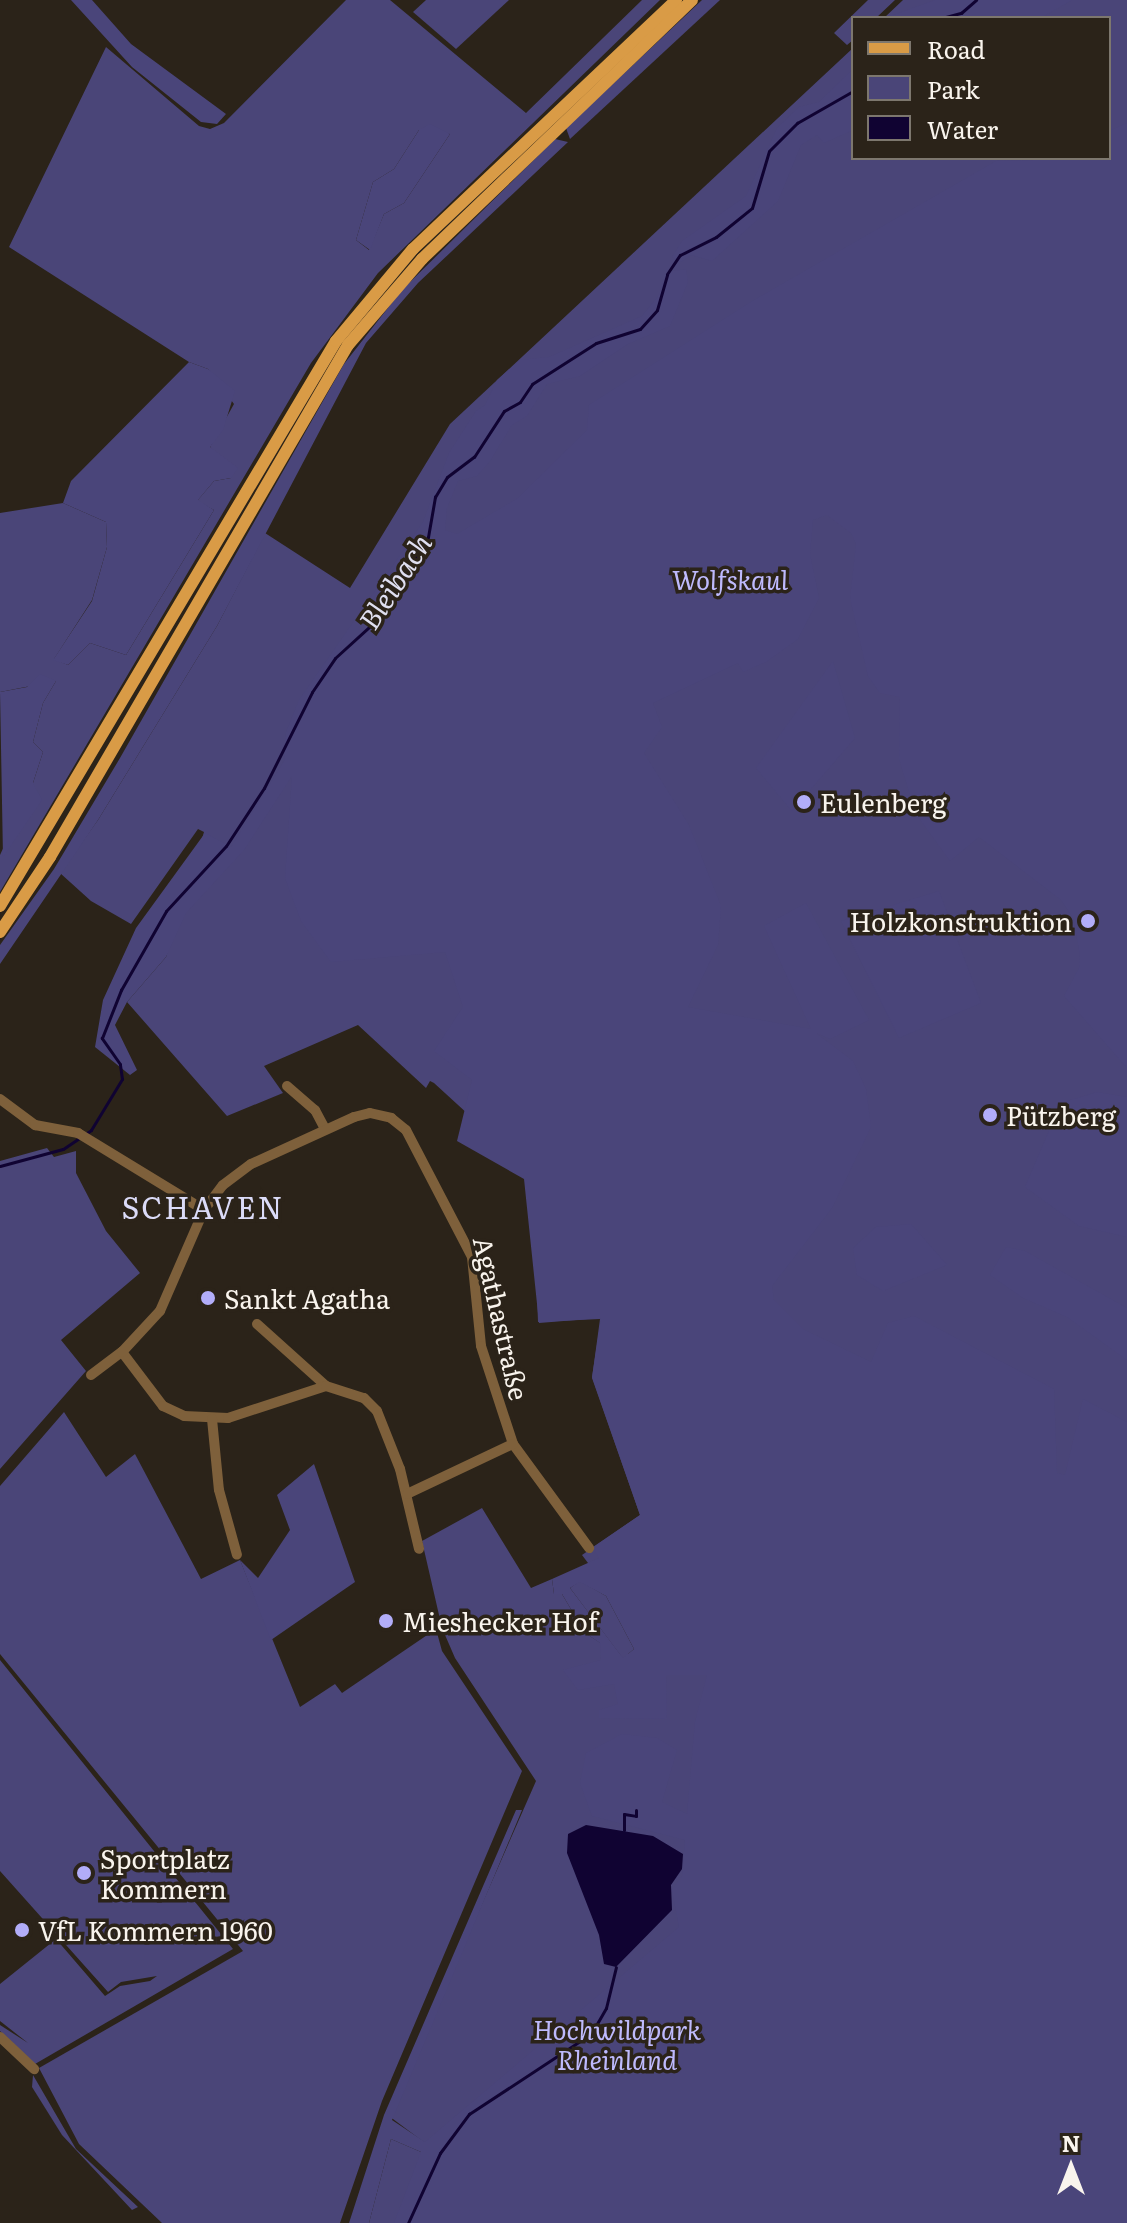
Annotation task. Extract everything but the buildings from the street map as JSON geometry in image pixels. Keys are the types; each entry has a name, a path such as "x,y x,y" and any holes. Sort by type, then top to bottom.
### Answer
{"main road":[{"path":"0,906 336,341 413,249 676,0"},
{"path":"0,932 50,857 348,345 422,259 692,0"}],"street":[{"path":"287,1086 315,1110 325,1129"},
{"path":"0,1099 35,1125 82,1136 204,1210"},
{"name":"Agathastraße","path":"91,1375 122,1352 160,1311 204,1210 223,1185 251,1164 325,1129 370,1113 391,1118 406,1130 472,1257 481,1346 513,1444 589,1548"},
{"path":"257,1324 326,1386 364,1398 377,1411 407,1494 419,1549"},
{"path":"122,1352 163,1406 212,1419 326,1386"},
{"path":"212,1419 219,1490 237,1555"},
{"path":"407,1494 513,1444"},
{"path":"0,2037 34,2069"}],"green space":[{"path":"71,0 92,0 131,44 226,114 217,124 201,122 132,67"},
{"path":"346,0 390,0 526,113 642,0 660,0 378,273 311,363 0,892 0,855 33,783 43,752 33,742 43,703 56,681 0,692 0,513 63,503 106,522 107,547 92,600 54,659 68,665 90,643 126,655 214,510 197,501 214,481 231,478 210,447 234,404 208,369 189,362 9,247 106,47 199,126 210,129 224,123","holes":["419,130 450,134 404,203 384,214 369,250 356,240 373,182 394,169"]},
{"path":"426,0 509,0 456,49 413,12"},
{"path":"702,0 720,0 570,139 566,128"},
{"path":"868,0 895,0 878,16 852,16"},
{"path":"903,0 1127,0 1127,2223 369,2223 391,2139 421,2152 425,2143 389,2116 536,1781 455,1658 442,1628 422,1541 482,1508 531,1588 552,1579 554,1594 562,1594 585,1633 621,1656 570,1588 580,1581 606,1596 634,1649 628,1654 654,1651 582,1555 640,1515 592,1378 600,1319 538,1322 533,1189 516,1158 434,1083 430,1081 426,1088 358,1025 264,1066 283,1093 227,1116 127,1002 166,957 204,832 198,829 131,924 91,901 60,873 98,820 217,626 265,533 350,588 450,424 851,50 851,160 1111,160 1111,16 886,16"},
{"path":"935,0 1072,0 1044,16 891,16"},
{"path":"851,16 851,42 847,45 834,33"},
{"path":"851,71 851,131 824,143 817,135 801,145 778,201 712,261 691,255 681,262 672,257 682,241 746,196 777,128 799,107 819,102"},
{"path":"1127,123 1127,1068 1064,996 1079,968 1080,955 1073,918 1061,900 979,837 950,861 916,814 899,759 900,697 880,693 868,676 850,598 856,544 851,533 827,515 813,520 810,554 819,598 798,639 766,662 743,672 738,663 653,703 662,727 644,753 689,825 721,906 718,945 688,1007 811,1029 764,926 806,903 869,1020 830,1039 816,1033 853,1061 866,1089 871,1127 832,1208 772,1286 774,1300 803,1329 871,1362 888,1323 914,1316 1054,1389 1057,1473 1065,1475 1083,1399 1127,1422 1127,2223 394,2223 421,2152 391,2139 369,2223 349,2223 384,2115 516,1810 522,1810 392,2120 425,2142 679,1927 672,1890 682,1876 685,1840 592,1816 580,1783 586,1753 622,1734 657,1738 677,1750 662,1802 687,1814 695,1722 707,1675 666,1675 667,1719 599,1718 599,1710 618,1704 614,1684 578,1690 563,1670 601,1660 600,1643 585,1633 562,1594 554,1594 552,1579 599,1558 593,1547 640,1515 592,1377 601,1318 539,1323 524,1179 457,1141 472,1080 434,1051 463,1007 445,952 331,962 301,921 285,878 292,776 244,850 186,913 166,957 127,1002 115,1025 137,1070 130,1075 95,1047 103,1000 136,928 205,833 231,847 284,761 286,732 299,700 423,522 449,453 476,411 485,405 497,380 520,360 549,357 642,316 659,295 667,272 686,269 688,282 670,326 628,344 580,376 547,384 527,416 512,425 477,476 458,481 447,508 445,530 457,534 518,498 587,430 589,405 754,300 996,161 1111,160 1111,130","holes":["580,1582 606,1596 634,1649 623,1658 570,1588"]},
{"path":"430,124 450,134 404,203 384,214 370,250 356,240 373,182 394,169 419,130"},
{"path":"555,139 568,142 418,283 366,343 217,626 98,820 0,964 0,945 54,869 120,758 344,364 402,290"},
{"path":"189,362 208,369 235,391 223,430 210,447 238,468 231,478 214,481 198,500 214,510 126,655 90,643 68,665 53,660 92,601 107,547 106,522 63,503 71,481"},
{"path":"833,661 855,738 792,811 756,768"},
{"path":"40,674 56,681 43,703 33,742 43,752 33,783 42,800 3,857 0,692 27,687"},
{"path":"939,891 981,1003 899,1038 841,921"},
{"path":"1097,1092 1127,1097 1127,1237 1079,1226 1025,1187 1061,1103"},
{"path":"47,1148 54,1157 76,1151 76,1173 106,1231 140,1273 61,1340 86,1371 0,1469 0,1161"},
{"path":"911,1224 947,1265 883,1291 857,1275 853,1248 876,1227"},
{"path":"1006,1247 1025,1251 1127,1308 1127,1360 1067,1317 1023,1298 990,1275"},
{"path":"64,1412 106,1477 135,1454 201,1579 240,1560 300,1707 335,1684 342,1693 436,1629 442,1651 522,1771 382,2101 340,2223 162,2223 79,2144 39,2068 243,1951 0,1654 0,1486"},
{"path":"314,1464 355,1582 271,1640 240,1560 258,1578 290,1530 277,1495"},
{"path":"0,1660 233,1949 35,2064 0,2031 0,2025 28,2043 0,2021 0,1984 56,1939 105,1996 120,1986 150,1981 157,1976 121,1982 108,1992 0,1871"},
{"path":"33,2075 76,2149 138,2207 132,2210 62,2135 32,2087"}],"water":[{"path":"586,1825 653,1836 683,1854 682,1869 671,1885 672,1910 616,1967 604,1964 599,1935 567,1853 568,1834"}],"waterway":[{"name":"Bleibach","path":"950,16 961,13 976,0"},
{"name":"Bleibach","path":"0,1166 63,1149 91,1130 122,1079 120,1064 102,1038 121,990 166,911 226,846 264,788 312,692 335,658 370,626 428,537 435,497 447,477 474,457 504,411 520,402 532,384 596,343 640,329 657,310 667,274 680,255 716,237 752,208 769,151 797,123 851,92"},
{"path":"624,1830 624,1814 636,1816 636,1810"},
{"path":"408,2223 440,2153 469,2114 591,2034 606,2008 616,1967"}],"place":[{"name":"Eulenberg","path":"804,802"},
{"name":"Holzkonstruktion","path":"1088,921"},
{"name":"Pützberg","path":"990,1115"},
{"name":"Sankt Agatha","path":"208,1298"},
{"name":"Mieshecker Hof","path":"386,1621"},
{"name":"Sportplatz Kommern","path":"84,1873"},
{"name":"VfL Kommern 1960","path":"22,1930"}],"district":[{"name":"SCHAVEN","path":"203,1206"}],"park label":[{"name":"Wolfskaul","path":"730,579"},
{"name":"Hochwildpark Rheinland","path":"617,2044"}]}
